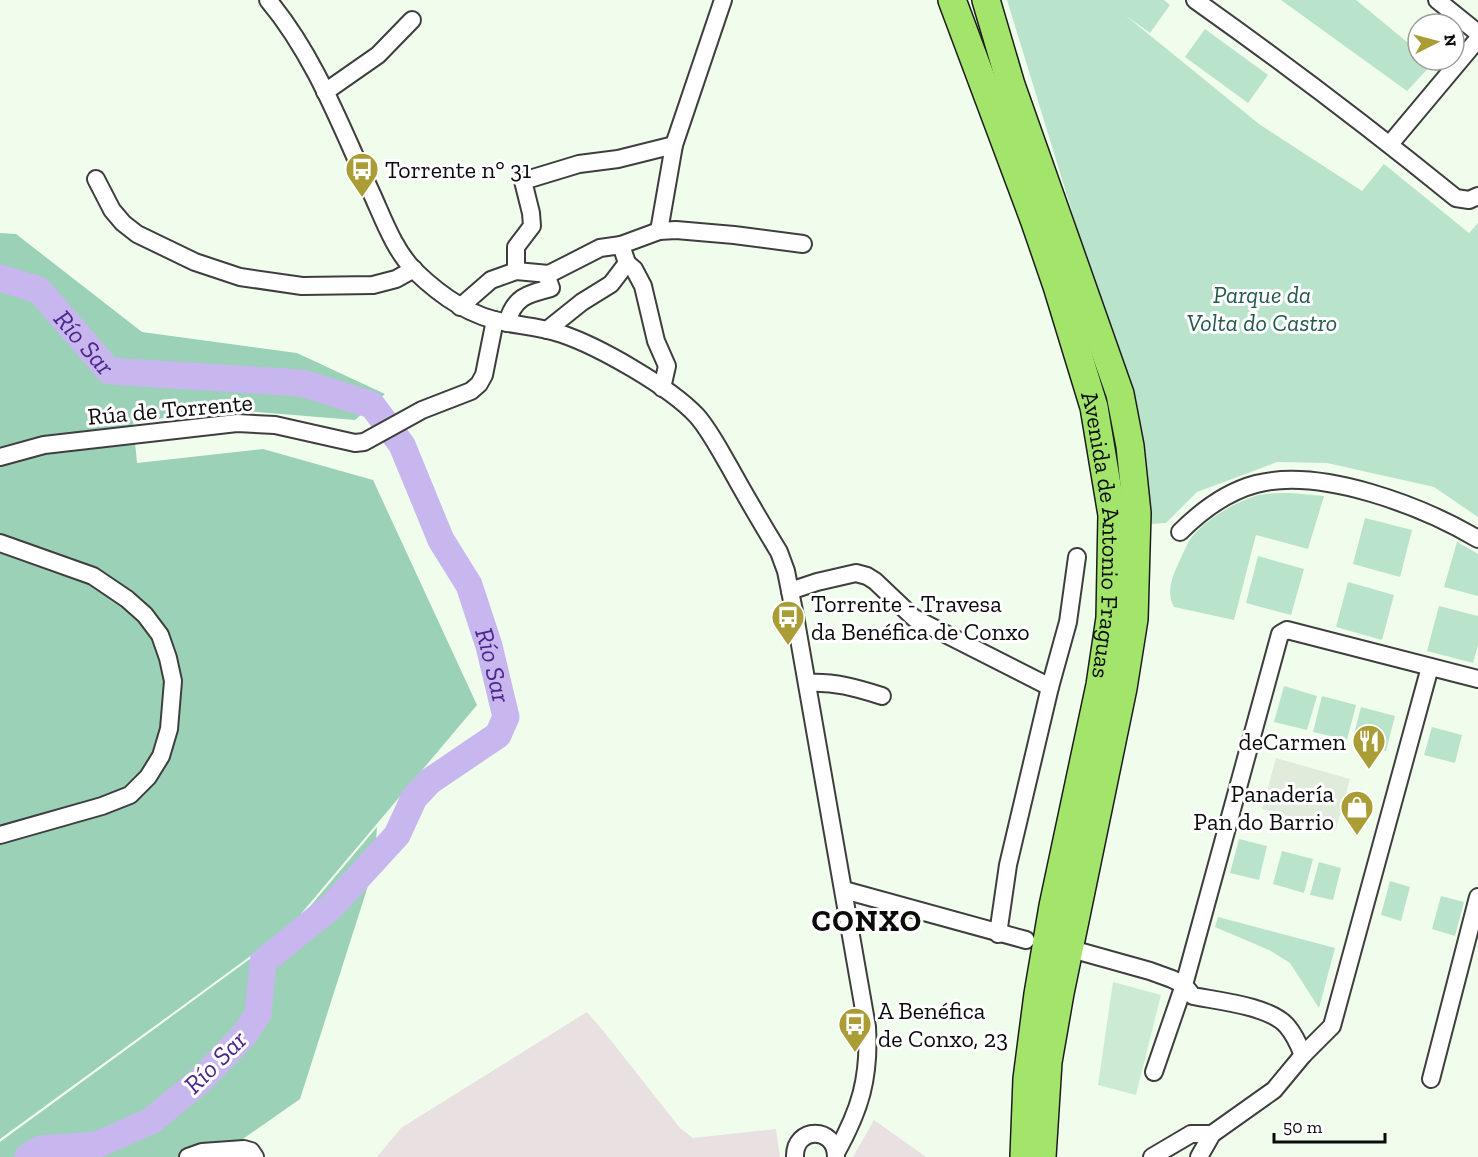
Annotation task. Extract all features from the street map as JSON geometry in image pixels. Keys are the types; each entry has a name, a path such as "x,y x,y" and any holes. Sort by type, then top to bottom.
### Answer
{"highway":[{"name":"Avenida de Antonio Fraguas","path":"952,0 1035,222 1094,407 1112,515 1108,629 1100,685 1041,973 1027,1078 1024,1157"},
{"name":"Avenida de Antonio Fraguas","path":"986,0 1011,85 1120,394 1130,446 1137,513 1134,620 1123,688 1060,993 1048,1062 1042,1157"},
{"path":"1011,1157 1017,1062 1025,1016 1041,973"},
{"path":"1046,1098 1055,1136 1056,1157"}],"street":[{"path":"268,0 297,40 325,92 390,233 414,269 440,294 460,307 501,322 547,330 570,337 607,354 662,388 696,415 710,434 779,552 790,591 867,1027 868,1062 863,1092 852,1123 836,1155"},
{"path":"659,231 674,145 723,0"},
{"path":"1195,0 1390,144 1456,198 1469,200 1478,196"},
{"path":"1437,0 1478,33"},
{"path":"325,92 378,55 412,20"},
{"path":"1390,144 1478,39"},
{"path":"516,271 516,247 532,226 523,181 579,164 618,159 674,145"},
{"path":"96,179 112,210 137,234 195,262 240,277 302,286 373,285 396,279 414,269"},
{"path":"460,307 491,280 516,271 546,274 600,248 621,245 659,231 676,230 734,235 803,244"},
{"path":"621,245 627,263 634,269 643,286 656,341 667,366 662,388"},
{"path":"547,330 582,302 611,284 627,263"},
{"path":"501,322 519,299 532,292 551,288 546,274"},
{"name":"Rúa de Torrente","path":"0,457 44,445 237,423 275,425 355,443 371,440 431,405 471,391 479,384 501,322"},
{"path":"1180,532 1197,514 1238,490 1272,481 1291,481 1338,486 1396,501 1430,513 1478,539"},
{"path":"0,543 93,576 127,599 145,615 160,635 173,681 169,729 160,756 148,777 130,795 102,806 0,835"},
{"path":"998,934 1008,865 1050,687 1068,622 1077,557"},
{"path":"790,591 856,573 867,576 914,618 1050,687"},
{"path":"1154,1072 1184,985 1278,639 1282,632 1287,630 1478,680"},
{"path":"1199,1157 1212,1134 1274,1090 1303,1055 1332,1026 1430,668"},
{"path":"807,683 828,682 882,696"},
{"path":"844,890 1026,940"},
{"path":"1431,1079 1478,897"},
{"path":"1082,952 1149,971 1184,985 1193,996 1254,1009 1276,1017 1288,1027 1303,1055"},
{"path":"828,1138 852,1123"},
{"path":"795,1157 796,1146 805,1136 816,1133 828,1138 835,1147 836,1155"},
{"path":"1152,1157 1191,1134 1212,1134"},
{"path":"188,1157 202,1152 244,1149 251,1151 255,1157"}],"shaded area":[{"path":"1276,758 1350,779 1336,829 1262,809"},
{"path":"587,1012 680,1128 693,1138 776,1129 780,1157 377,1157 401,1128"},
{"path":"874,1120 926,1157 853,1157"}],"green space":[{"name":"Parque da Volta do Castro","path":"1007,0 1164,0 1170,5 1150,33 1125,15 1259,124 1362,191 1384,164 1469,233 1478,223 1478,517 1434,487 1327,463 1277,462 1197,492 1166,523 1150,524 1134,414"},
{"path":"1281,0 1356,0 1406,41 1406,72 1425,72 1407,91"},
{"path":"1205,29 1268,75 1248,103 1185,57"},
{"path":"0,233 16,234 142,332 297,353 385,394 355,420 245,411 133,421 137,463 263,449 373,480 477,705 289,928 0,1139"},
{"path":"1291,493 1324,496 1308,549 1256,535 1234,620 1174,607 1170,590 1174,573 1189,541 1202,526 1230,507 1250,498 1267,494"},
{"path":"1365,518 1412,530 1400,577 1353,564"},
{"path":"1457,542 1478,554 1478,596 1444,587"},
{"path":"1258,556 1304,569 1291,615 1246,603"},
{"path":"1348,582 1394,595 1382,640 1336,627"},
{"path":"1439,606 1478,616 1478,645 1473,663 1427,651"},
{"path":"1284,686 1317,696 1307,730 1274,722"},
{"path":"1322,696 1356,705 1347,740 1313,732"},
{"path":"1361,707 1395,716 1386,751 1352,742"},
{"path":"1432,727 1462,735 1455,763 1424,755"},
{"path":"377,827 374,867 300,1099 217,1157 0,1157 0,1142 291,929"},
{"path":"1239,839 1267,846 1259,880 1230,873"},
{"path":"1282,851 1313,859 1304,893 1273,884"},
{"path":"1319,862 1341,868 1333,900 1310,895"},
{"path":"1390,881 1410,887 1401,921 1381,915"},
{"path":"1441,896 1464,902 1455,936 1432,929"},
{"path":"1218,917 1335,948 1319,1008 1290,963 1269,950 1215,927"},
{"path":"1113,982 1161,995 1136,1095 1098,1085"}],"waterway":[{"name":"Río Sar","path":"0,278 39,290 109,371 302,383 372,405 402,445 441,540 469,585 489,646 506,717 498,735 430,781 414,798 397,835 332,906 263,962 258,1014 244,1035 202,1079 151,1121 96,1145 40,1149 28,1157"}],"place":[{"name":"Torrente n° 31","path":"362,198"},
{"name":"Torrente - Travesa da Benéfica de Conxo","path":"788,646"},
{"name":"deCarmen","path":"1369,770"},
{"name":"Panadería Pan do Barrio","path":"1357,836"},
{"name":"A Benéfica de Conxo, 23","path":"855,1053"}],"district":[{"name":"CONXO","path":"867,921"}]}
